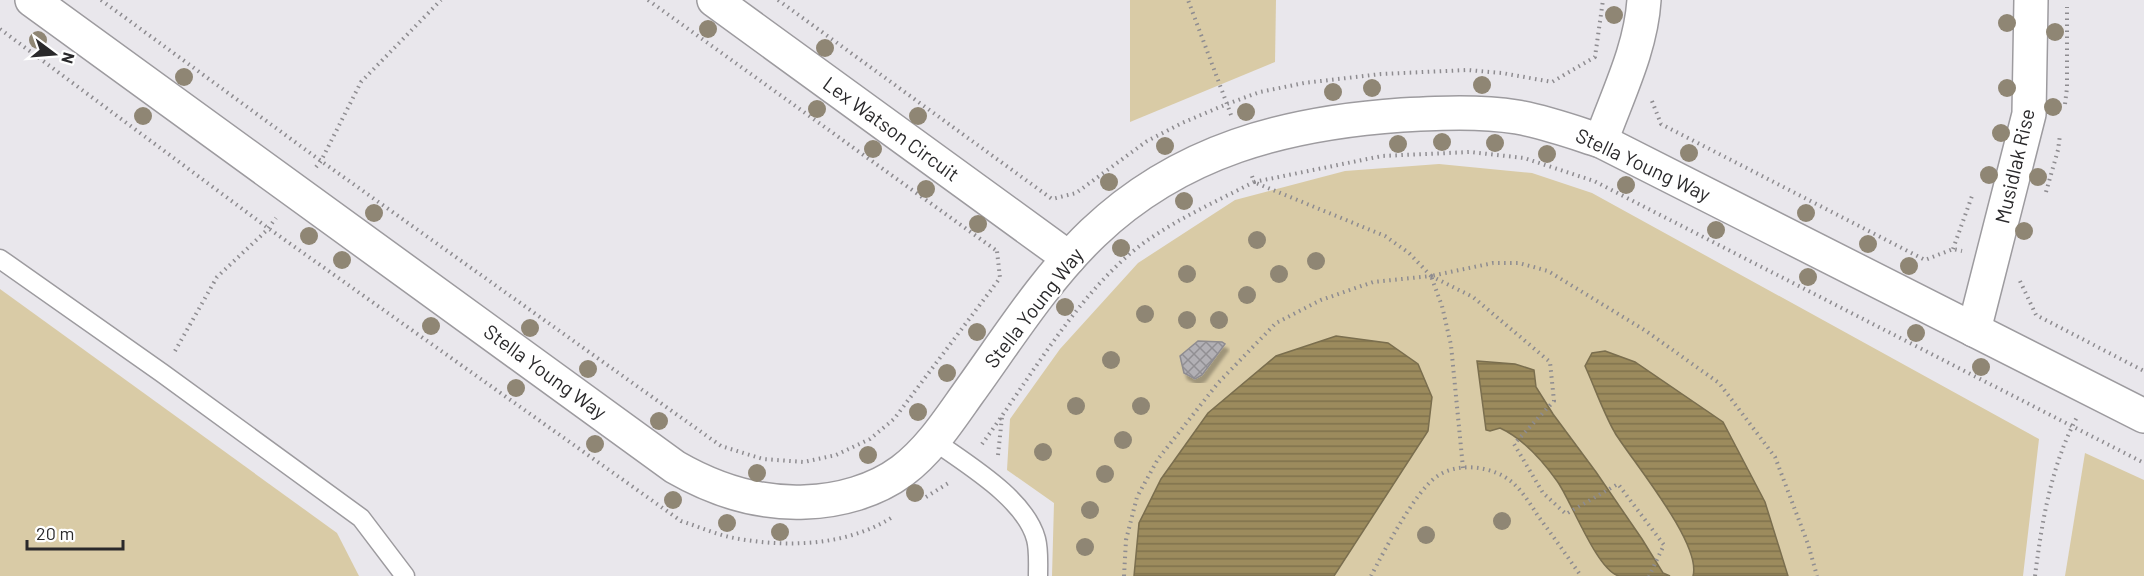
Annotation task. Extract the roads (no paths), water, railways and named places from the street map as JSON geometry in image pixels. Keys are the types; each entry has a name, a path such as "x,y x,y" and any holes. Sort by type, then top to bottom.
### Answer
{"street":[{"name":"Stella Young Way","path":"32,0 675,467 697,479 743,496 793,503 817,502 863,491 884,483 910,464 933,440 1069,258 1110,218 1179,171 1242,144 1282,132 1358,118 1457,113 1515,117 1545,123 1601,141 2144,416"},
{"name":"Lex Watson Circuit","path":"714,0 1069,258"},
{"path":"1601,141 1634,52 1640,31 1644,0"},
{"name":"Musidlak Rise","path":"1974,330 2030,114 2031,0"}],"lane":[{"path":"0,260 162,373 361,518 405,576"},
{"path":"933,440 995,484 1024,514 1036,539 1038,576"}]}
